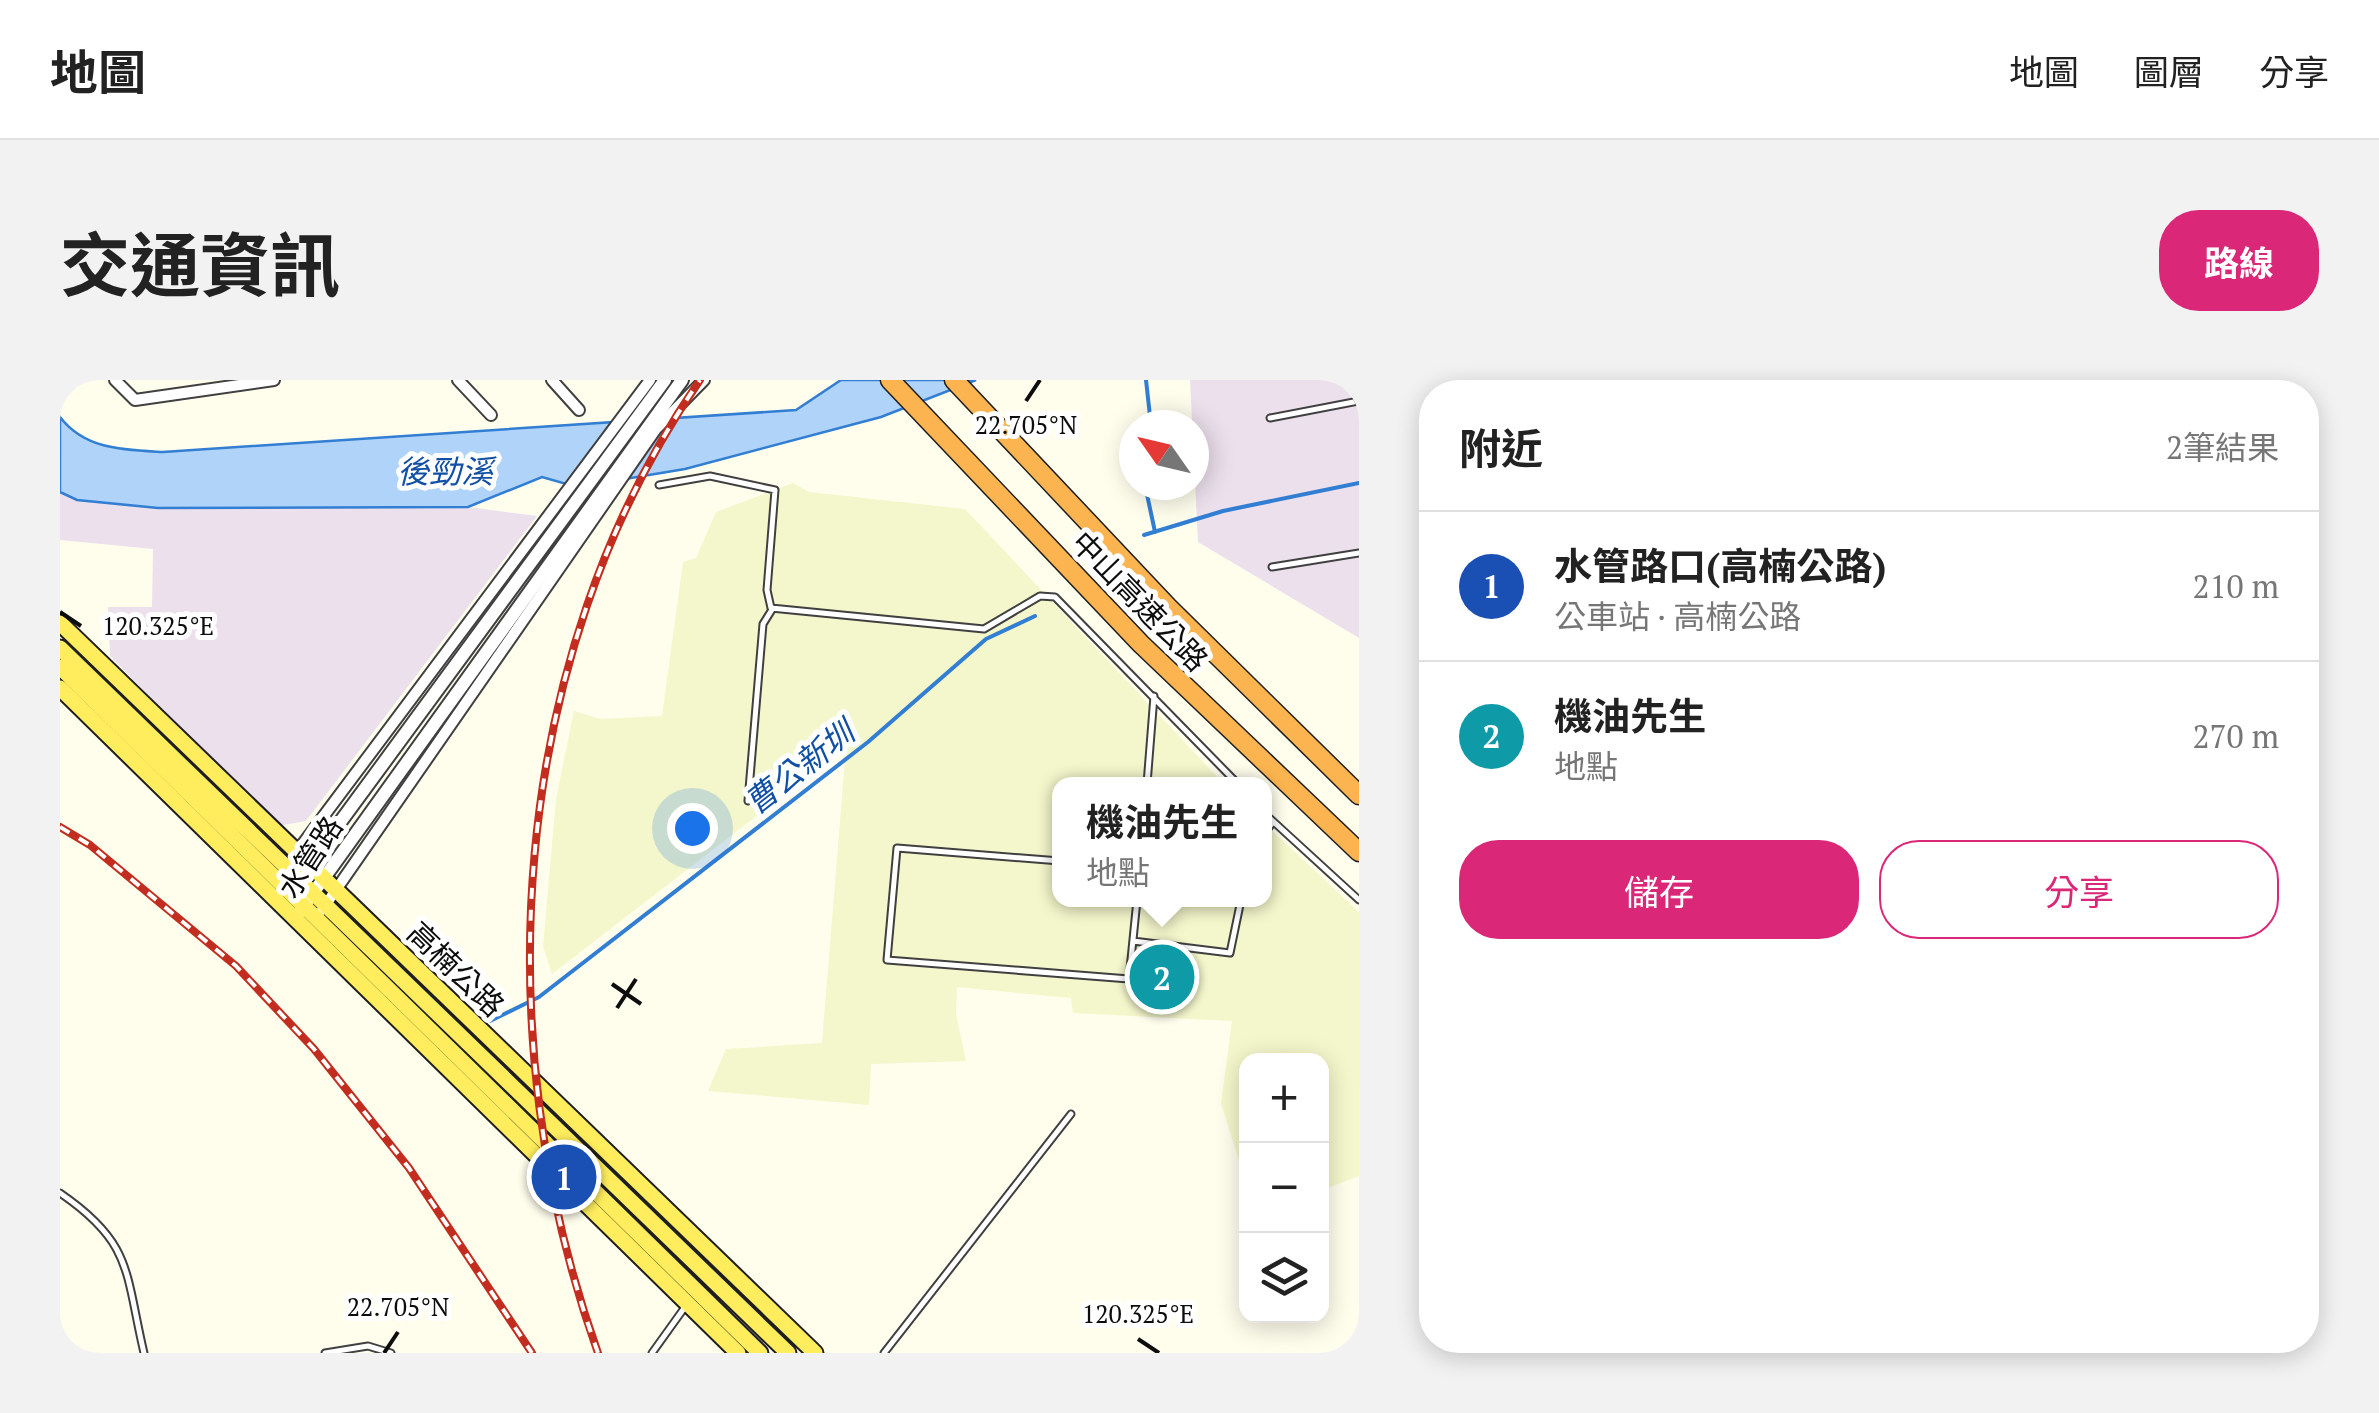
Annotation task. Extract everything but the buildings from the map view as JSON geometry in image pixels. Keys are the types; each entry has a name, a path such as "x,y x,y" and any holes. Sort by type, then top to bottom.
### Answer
{"highway":[{"name":"中山高速公路","path":"890,380 1141,644 1359,852"},
{"name":"中山高速公路","path":"958,385 1168,607 1359,795"}],"main road":[{"name":"高楠公路","path":"60,623 292,875 693,1298 738,1353"},
{"name":"高楠公路","path":"60,648 788,1353"},
{"name":"高楠公路","path":"60,667 292,875"},
{"name":"高楠公路","path":"60,688 292,875"},
{"name":"高楠公路","path":"317,900 725,1265 815,1353"},
{"name":"高楠公路","path":"693,1298 760,1353"}],"street":[{"path":"115,380 135,400 274,380"},
{"path":"458,380 491,414"},
{"path":"552,380 579,410"},
{"path":"641,422 650,380"},
{"path":"641,422 704,380"},
{"path":"641,422 670,382"},
{"name":"水管路","path":"292,875 569,500 641,422"},
{"name":"水管路","path":"317,900 592,514 641,422"}],"lane":[{"path":"1270,418 1359,401"},
{"path":"659,485 710,476 775,490 767,590 773,608"},
{"path":"1272,568 1359,553"},
{"path":"773,608 984,629 1040,596 1055,597 1231,777"},
{"path":"748,800 763,624 773,608"},
{"path":"1148,777 1154,696"},
{"path":"1273,822 1359,900"},
{"path":"1052,861 897,848 887,960 1129,979 1137,907"},
{"path":"1133,941 1230,953 1240,907"},
{"path":"884,1353 1072,1114"},
{"path":"60,1193 93,1216 118,1246 144,1353"},
{"path":"652,1353 693,1298 725,1265"},
{"path":"325,1353 368,1346 391,1353"}],"shaded area":[{"path":"1190,380 1359,380 1359,638 1198,542 1196,500 1209,500 1209,410 1191,410"},
{"path":"60,492 77,500 158,508 468,507 537,516 306,821 278,826 110,656 108,607 152,607 153,549 60,540"}],"green space":[{"path":"793,483 809,492 965,509 1217,777 1052,777 1052,907 1272,907 1272,831 1359,912 1359,1176 1329,1187 1329,1053 1239,1053 1239,1161 1221,1103 1232,1021 1073,1013 1071,998 957,987 956,1014 966,1061 871,1064 869,1105 708,1091 726,1049 822,1043 846,747 552,974 543,946 556,799 574,711 600,719 662,716 683,562 696,558 716,512"}],"water":[{"name":"後勁溪","path":"841,380 976,380 881,417 685,469 577,487 542,477 468,507 158,508 77,500 60,492 60,417 94,442 120,449 163,452 796,410"}],"waterway":[{"path":"1146,380 1149,410"},
{"name":"曹公新圳","path":"1144,535 1223,511 1359,483"},
{"path":"1148,500 1155,532"},
{"name":"曹公新圳","path":"490,1021 539,997 868,742 986,639 1035,616"}],"railway":[{"path":"598,1353 562,1233 540,1108 530,981 535,854 553,728 587,606 636,489 700,380"},
{"path":"60,827 90,845 236,966 314,1049 409,1168 532,1353"}],"place":[{"name":"機油先生","path":"1162,977"},
{"name":"水管路口(高楠公路)","path":"564,1177"}]}
